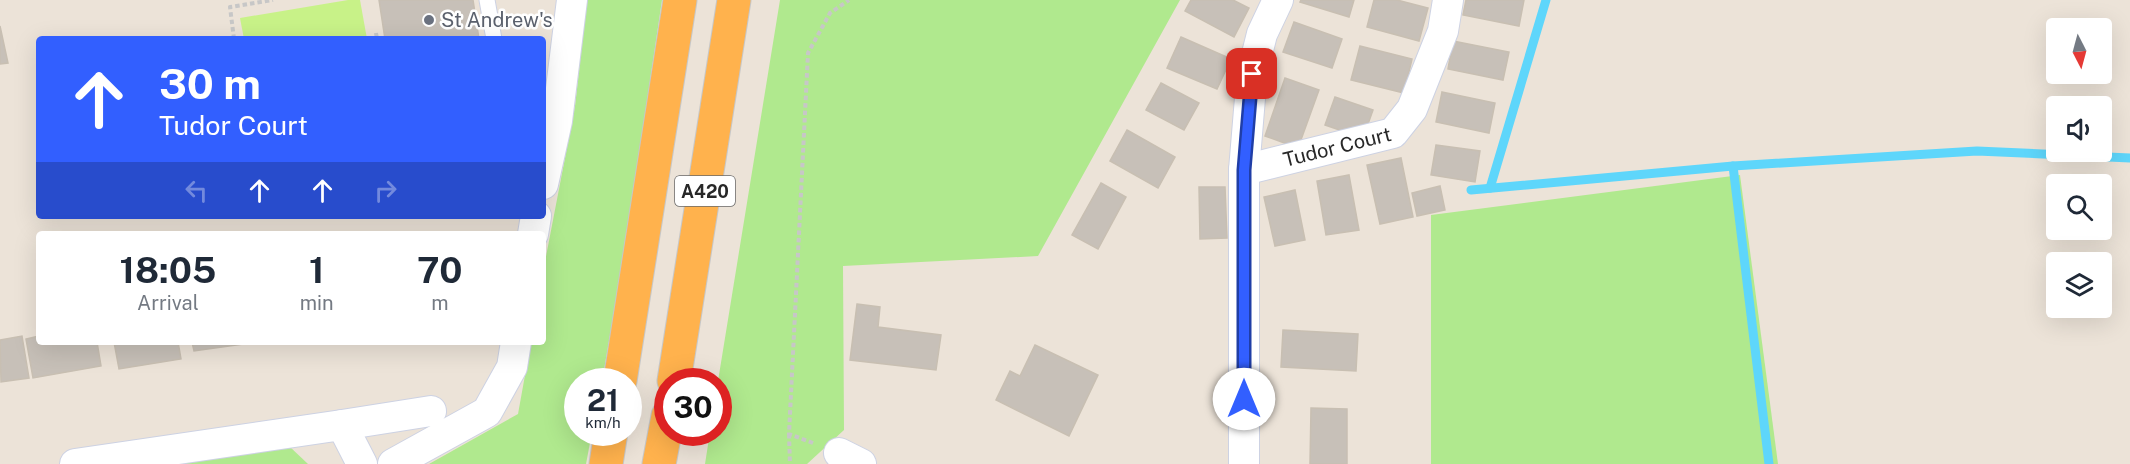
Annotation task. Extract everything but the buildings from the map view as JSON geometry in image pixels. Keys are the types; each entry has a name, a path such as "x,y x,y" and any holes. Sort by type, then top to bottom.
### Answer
{"highway":[{"name":"A420","path":"622,368 680,0"},
{"name":"A420","path":"676,368 735,0"},
{"path":"606,464 609,446"},
{"path":"659,464 662,446"}],"street":[{"path":"546,154 550,114 572,0"},
{"path":"1245,464 1244,170 1252,74 1262,34 1278,0"},
{"name":"Tudor Court","path":"1244,170 1393,133 1412,109 1443,31 1449,0"},
{"path":"393,464 487,412 512,367 516,345"},
{"path":"75,464 431,411"},
{"path":"342,425 362,464"}],"lane":[{"path":"487,0 493,36"}],"path":[{"path":"234,36 230,7 273,0"},
{"path":"790,464 789,434 808,52 830,13 849,0"},
{"path":"789,434 850,458"}],"green space":[{"path":"360,0 366,36 243,36 240,18"},
{"path":"587,0 662,0 625,250 604,368 564,368 564,446 589,446 586,464 429,464 518,414 530,345 546,345 546,256 575,106"},
{"path":"780,0 1180,0 1038,256 843,266 844,430 807,464 705,464 708,446 732,446 732,368 720,368"},
{"path":"1740,175 1778,464 1431,464 1431,215"},
{"path":"289,446 308,464 144,464"}],"waterway":[{"path":"1490,188 1546,0"},
{"path":"1471,190 1733,166 1977,151 2130,158"},
{"path":"1733,166 1769,464"}],"place":[{"name":"St Andrew's","path":"429,20"}],"route":[{"path":"1244,399 1244,170 1252,74"}]}
